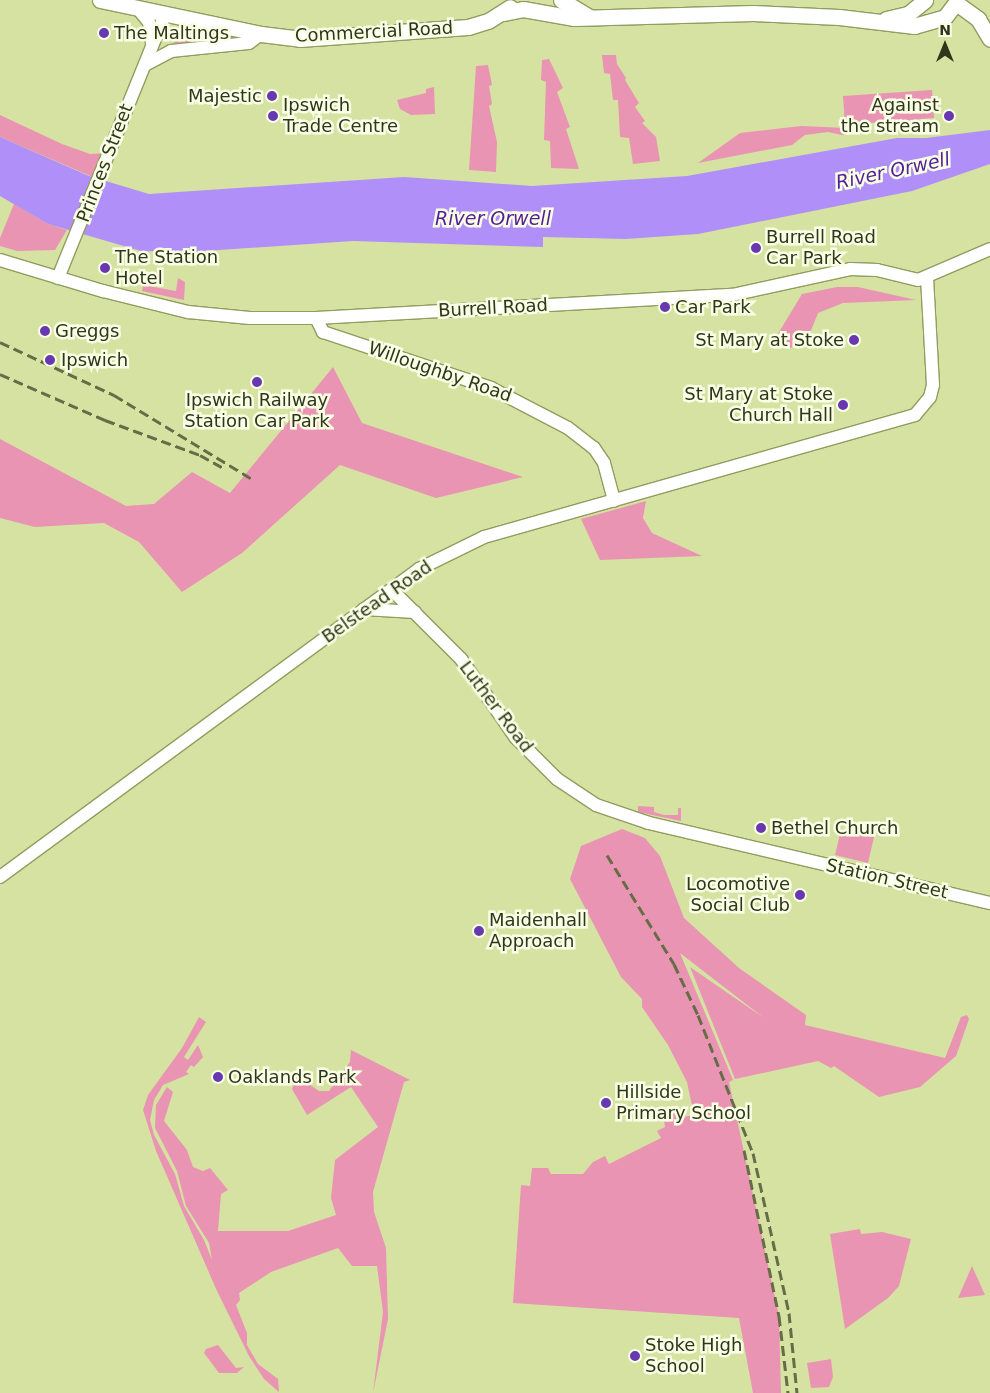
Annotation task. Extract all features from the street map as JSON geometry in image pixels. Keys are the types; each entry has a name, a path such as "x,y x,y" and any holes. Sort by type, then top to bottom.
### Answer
{"main road":[{"name":"Commercial Road","path":"100,0 261,34 307,39 468,27 523,9 562,17 719,13 882,20"},
{"path":"504,14 515,0"},
{"path":"561,0 589,17"},
{"path":"882,20 908,14 925,0"},
{"path":"882,20 897,25 925,25 945,17 956,2 984,26 990,39"}],"street":[{"path":"138,9 151,27 152,48"},
{"name":"Princes Street","path":"58,278 165,15"},
{"path":"145,65 171,51 249,43 261,34"},
{"path":"927,278 988,249"},
{"name":"Burrell Road","path":"0,260 58,278 188,312 250,318 316,318 732,296 850,269 877,270 914,280 927,278"},
{"name":"Belstead Road","path":"0,877 418,569 484,537 905,420 915,415 930,397 933,385 927,278"},
{"name":"Willoughby Road","path":"316,318 322,332 491,388 554,420 594,448 604,463 614,501"},
{"name":"Luther Road","path":"392,590 415,612 481,684 516,738 557,779 578,794 614,813 785,855"},
{"path":"364,609 415,612"},
{"name":"Station Street","path":"785,855 990,903"}],"shaded area":[{"path":"181,24 244,37 244,39 176,46 174,42"},
{"path":"602,55 616,55 617,64 639,103 635,107 645,121 642,123 656,137 660,161 633,164 629,138 620,137 618,100 613,100 610,74 604,73"},
{"path":"549,59 563,88 557,92 570,127 566,129 579,169 551,168 550,141 544,140 546,82 541,80 542,60"},
{"path":"488,65 492,85 489,86 492,104 489,106 497,142 496,172 469,170 476,66"},
{"path":"434,87 435,114 411,115 400,109 397,100 426,93 426,89"},
{"path":"932,90 934,118 845,125 843,96"},
{"path":"0,115 62,144 90,154 108,153 102,181 0,137"},
{"path":"801,126 868,129 842,135 828,132 805,135 792,145 698,163 740,133"},
{"path":"14,204 48,224 67,230 55,250 17,251 0,246 0,238"},
{"path":"178,278 185,282 184,300 142,291 143,285 176,291"},
{"path":"837,287 858,287 916,300 843,303 818,313 808,338 791,348 776,337 802,294"},
{"path":"333,367 362,423 523,477 436,498 340,465 242,553 182,592 139,542 104,523 35,527 0,518 0,439 126,506 154,504 192,472 230,493"},
{"path":"646,501 643,518 652,533 702,556 600,560 581,519"},
{"path":"638,806 654,807 654,812 664,815 678,815 678,808 681,808 681,821 638,812"},
{"path":"622,829 645,838 660,856 684,918 739,968 806,1015 805,1025 945,1058 961,1017 967,1015 969,1019 956,1056 920,1087 879,1097 834,1066 831,1068 818,1061 735,1079 690,967 764,1018 680,953 733,1080 729,1082 779,1316 781,1393 753,1393 739,1318 513,1303 521,1185 530,1186 532,1168 548,1168 551,1174 583,1174 593,1162 605,1156 609,1164 661,1138 657,1131 665,1127 664,1120 669,1119 663,1118 680,1108 683,1117 694,1115 687,1082 668,1045 642,1007 642,999 621,977 570,879 581,846"},
{"path":"841,830 874,837 868,863 835,855"},
{"path":"199,1017 206,1022 184,1057 188,1060 198,1045 203,1057 194,1067 191,1065 186,1072 189,1074 163,1085 154,1100 150,1120 154,1135 175,1174 184,1206 204,1240 212,1260 209,1243 186,1206 177,1171 155,1128 156,1105 167,1087 173,1092 164,1121 187,1150 193,1167 203,1171 210,1168 228,1190 221,1194 218,1231 288,1231 336,1215 331,1198 335,1160 378,1127 351,1087 307,1115 292,1089 297,1076 319,1091 329,1091 350,1062 351,1050 410,1080 404,1082 373,1192 374,1212 386,1248 388,1319 373,1393 383,1312 377,1266 352,1266 338,1248 271,1272 239,1293 240,1300 236,1305 247,1333 247,1345 258,1364 278,1379 279,1392 264,1379 249,1356 217,1291 156,1151 143,1110 148,1095 182,1048"},
{"path":"860,1229 861,1234 882,1232 911,1239 899,1286 888,1298 845,1329 830,1234"},
{"path":"972,1266 985,1295 958,1298"},
{"path":"218,1345 236,1368 244,1367 237,1373 219,1373 204,1353 206,1349"},
{"path":"831,1359 833,1377 829,1387 811,1388 807,1363"}],"water":[{"name":"River Orwell","path":"990,130 990,164 912,191 698,234 626,239 543,237 543,247 353,241 189,252 141,251 48,224 0,196 0,137 89,176 149,194 404,177 532,186 687,176 897,138 926,138"}],"railway":[{"path":"0,342 114,395 254,480"},
{"path":"0,374 105,420 200,455 222,467"},
{"path":"607,855 674,964 698,1015 753,1153 789,1313 797,1393"},
{"path":"744,1150 779,1316 788,1393"}],"place":[{"name":"The Maltings","path":"104,33"},
{"name":"Majestic","path":"272,96"},
{"name":"Ipswich Trade Centre","path":"273,116"},
{"name":"Against the stream","path":"949,116"},
{"name":"Burrell Road Car Park","path":"756,248"},
{"name":"The Station Hotel","path":"105,268"},
{"name":"Car Park","path":"665,307"},
{"name":"Greggs","path":"45,331"},
{"name":"St Mary at Stoke","path":"854,340"},
{"name":"Ipswich","path":"50,360"},
{"name":"Ipswich Railway Station Car Park","path":"257,382"},
{"name":"St Mary at Stoke Church Hall","path":"843,405"},
{"name":"Bethel Church","path":"761,828"},
{"name":"Locomotive Social Club","path":"800,895"},
{"name":"Maidenhall Approach","path":"479,931"},
{"name":"Oaklands Park","path":"218,1077"},
{"name":"Hillside Primary School","path":"606,1103"},
{"name":"Stoke High School","path":"635,1356"}]}
